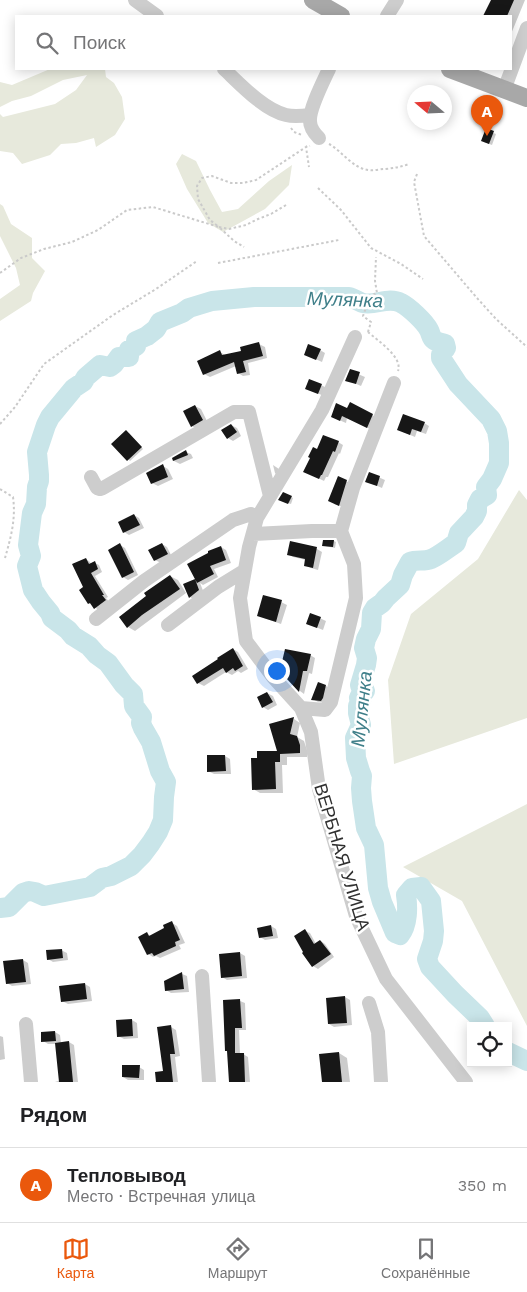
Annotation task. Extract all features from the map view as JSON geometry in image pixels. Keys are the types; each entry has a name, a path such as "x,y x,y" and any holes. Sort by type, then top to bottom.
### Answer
{"main road":[{"path":"313,0 339,15"},
{"path":"453,70 527,98"}],"street":[{"path":"135,0 156,15"},
{"path":"388,15 397,0"},
{"path":"512,68 527,28"},
{"path":"225,70 254,97 275,111 286,115 310,115"},
{"path":"319,142 311,126 310,115 329,70"},
{"path":"504,90 511,70"},
{"name":"ВЕРБНАЯ УЛИЦА","path":"355,337 322,410 257,518 244,570 240,598 246,641 273,677 301,708 311,732 319,789 356,916 386,979 466,1082"},
{"path":"301,708 324,710 331,702 356,598 354,564 341,531 353,488 394,383"},
{"path":"90,477 97,488 103,488 234,412 249,412 270,496"},
{"path":"96,618 144,581 233,520 251,514 257,518"},
{"path":"253,534 341,531"},
{"path":"168,625 244,570"},
{"path":"202,976 209,1082"},
{"path":"370,1003 378,1032 381,1082"},
{"path":"26,1024 31,1082"}],"path":[{"path":"306,147 319,142"},
{"path":"244,248 210,220 198,199 197,186 202,178 212,176 232,183 256,180 306,147 319,142 337,148 357,166 368,170 396,168 409,164"},
{"path":"306,147 309,167"},
{"path":"417,174 414,182 424,236 477,298 527,347"},
{"path":"318,188 341,210 371,248 401,264 423,279"},
{"path":"0,273 22,258 44,249 72,242 98,230 127,210 153,207 230,229 246,225 286,205"},
{"path":"218,263 338,240"},
{"path":"376,257 375,282 377,293 370,296 363,316 371,322 368,332 396,357 400,367 394,383"},
{"path":"0,424 15,407 44,364 112,315 156,289 196,261"},
{"path":"0,489 13,497 14,509 14,525 5,558"}],"shaded area":[{"path":"48,70 105,70 106,77 114,83 122,97 125,119 115,135 96,147 94,138 76,143 61,144 50,155 22,164 13,153 0,151 0,114 3,117 55,104 76,90 87,75 63,80 31,96 12,101 0,107 0,82 12,85"},
{"path":"182,154 196,161 222,212 238,209 269,181 292,165 289,185 265,209 223,232 208,223 187,189 176,164"},
{"path":"0,204 3,206 11,224 32,238 32,258 45,271 33,293 31,301 0,321 0,299 20,285 16,268 0,236"},
{"path":"519,490 527,500 527,718 394,764 388,680 411,614 478,559"},
{"path":"527,804 527,1026 462,901 403,867"}],"building":[{"path":"491,0 514,0 507,15 484,15"},
{"path":"486,128 494,131 489,144 481,141"},
{"path":"259,342 263,356 243,361 246,372 237,374 234,362 203,375 197,361 220,350 222,355 241,351 240,347"},
{"path":"308,344 321,349 316,360 304,355"},
{"path":"350,369 360,372 356,384 345,381"},
{"path":"309,379 322,384 318,394 305,389"},
{"path":"350,402 373,414 367,428 342,416 340,421 331,417 336,403 347,408"},
{"path":"195,405 203,420 191,427 183,411"},
{"path":"403,414 425,422 421,432 412,429 410,435 397,430"},
{"path":"231,424 237,432 227,439 221,430"},
{"path":"126,430 142,447 127,461 111,444"},
{"path":"323,435 339,441 335,452 333,451 319,479 303,472 313,447 317,449"},
{"path":"186,450 188,455 173,461 172,458"},
{"path":"163,464 168,477 151,484 146,473"},
{"path":"369,472 380,476 377,486 365,482"},
{"path":"338,476 347,480 339,506 328,501"},
{"path":"283,492 292,496 288,504 278,500"},
{"path":"134,514 140,525 123,533 118,522"},
{"path":"323,540 334,540 333,547 322,546"},
{"path":"290,541 317,547 313,568 304,566 305,559 287,555"},
{"path":"120,543 134,572 122,578 108,550"},
{"path":"162,543 168,554 154,561 148,550"},
{"path":"221,546 226,560 210,566 214,574 197,583 187,564 208,553 208,551"},
{"path":"86,558 89,564 95,561 98,569 91,573 106,600 94,609 90,603 88,604 79,590 83,587 72,564"},
{"path":"170,575 180,589 142,615 127,628 119,617 146,596 144,593"},
{"path":"195,579 199,590 189,598 183,584"},
{"path":"263,595 282,600 276,622 257,616"},
{"path":"310,613 321,617 317,628 306,624"},
{"path":"233,648 243,666 235,671 233,668 226,673 223,668 197,684 192,676"},
{"path":"285,649 311,654 307,671 303,671 299,692 287,679 289,668 281,666"},
{"path":"318,682 326,685 323,698 321,701 311,700"},
{"path":"267,692 273,702 262,708 257,697"},
{"path":"294,717 290,734 297,736 300,753 280,754 280,762 275,762 276,789 252,790 251,758 257,758 257,751 277,751 269,724"},
{"path":"207,755 225,755 226,771 207,772"},
{"path":"172,921 180,940 175,942 176,946 154,956 152,953 147,955 138,937 147,932 149,936 164,928 163,925"},
{"path":"271,925 273,936 259,938 257,928"},
{"path":"305,929 314,944 320,940 331,954 312,967 302,953 294,936"},
{"path":"62,949 63,958 47,960 46,950"},
{"path":"240,952 242,976 221,978 219,954"},
{"path":"23,959 26,982 6,984 3,961"},
{"path":"182,972 184,989 165,991 164,981"},
{"path":"85,983 87,999 61,1002 59,986"},
{"path":"345,996 347,1023 328,1024 326,998"},
{"path":"240,999 242,1028 235,1028 235,1053 244,1053 245,1082 229,1082 227,1051 225,1051 223,1000"},
{"path":"132,1019 133,1036 117,1037 116,1020"},
{"path":"171,1025 175,1054 170,1054 173,1082 156,1082 155,1072 163,1071 157,1027"},
{"path":"55,1031 56,1041 41,1042 41,1032"},
{"path":"69,1041 73,1082 59,1082 55,1043"},
{"path":"339,1052 342,1082 322,1082 319,1054"},
{"path":"122,1065 140,1065 139,1078 122,1077"}],"waterway":[{"name":"Мулянка","path":"0,908 9,907 23,893 29,891 44,896 90,887 102,878 111,876 131,866 151,843 163,820 166,782 160,771 151,742 141,723 142,717 134,706 133,694 108,663 52,618 33,590 27,566 31,556 28,545 39,481 37,452 50,417 74,388 100,365 110,367 119,357 129,357 129,350 136,346 136,341 156,329 160,322 189,308 212,301 254,297 349,297 368,304 391,300 396,301 408,308 420,319 429,330 433,339 445,344 446,348 441,354 441,358 458,384 491,419 497,431 499,463 486,487 487,495 480,499 474,517 459,533 456,543 431,559 410,562 400,585 372,613 371,629 364,648 367,658 360,685 365,691 359,698 361,701 358,706 358,713 361,725 355,738 356,758 362,776 361,788 366,828 374,845 378,888 395,933 400,935 405,926 406,895 412,888 421,887 431,901 434,931 427,959 430,967 482,1022"},
{"name":"Мулянка","path":"512,1054 527,1061"}],"place":[{"name":"Тепловывод","path":"487,136"}]}
